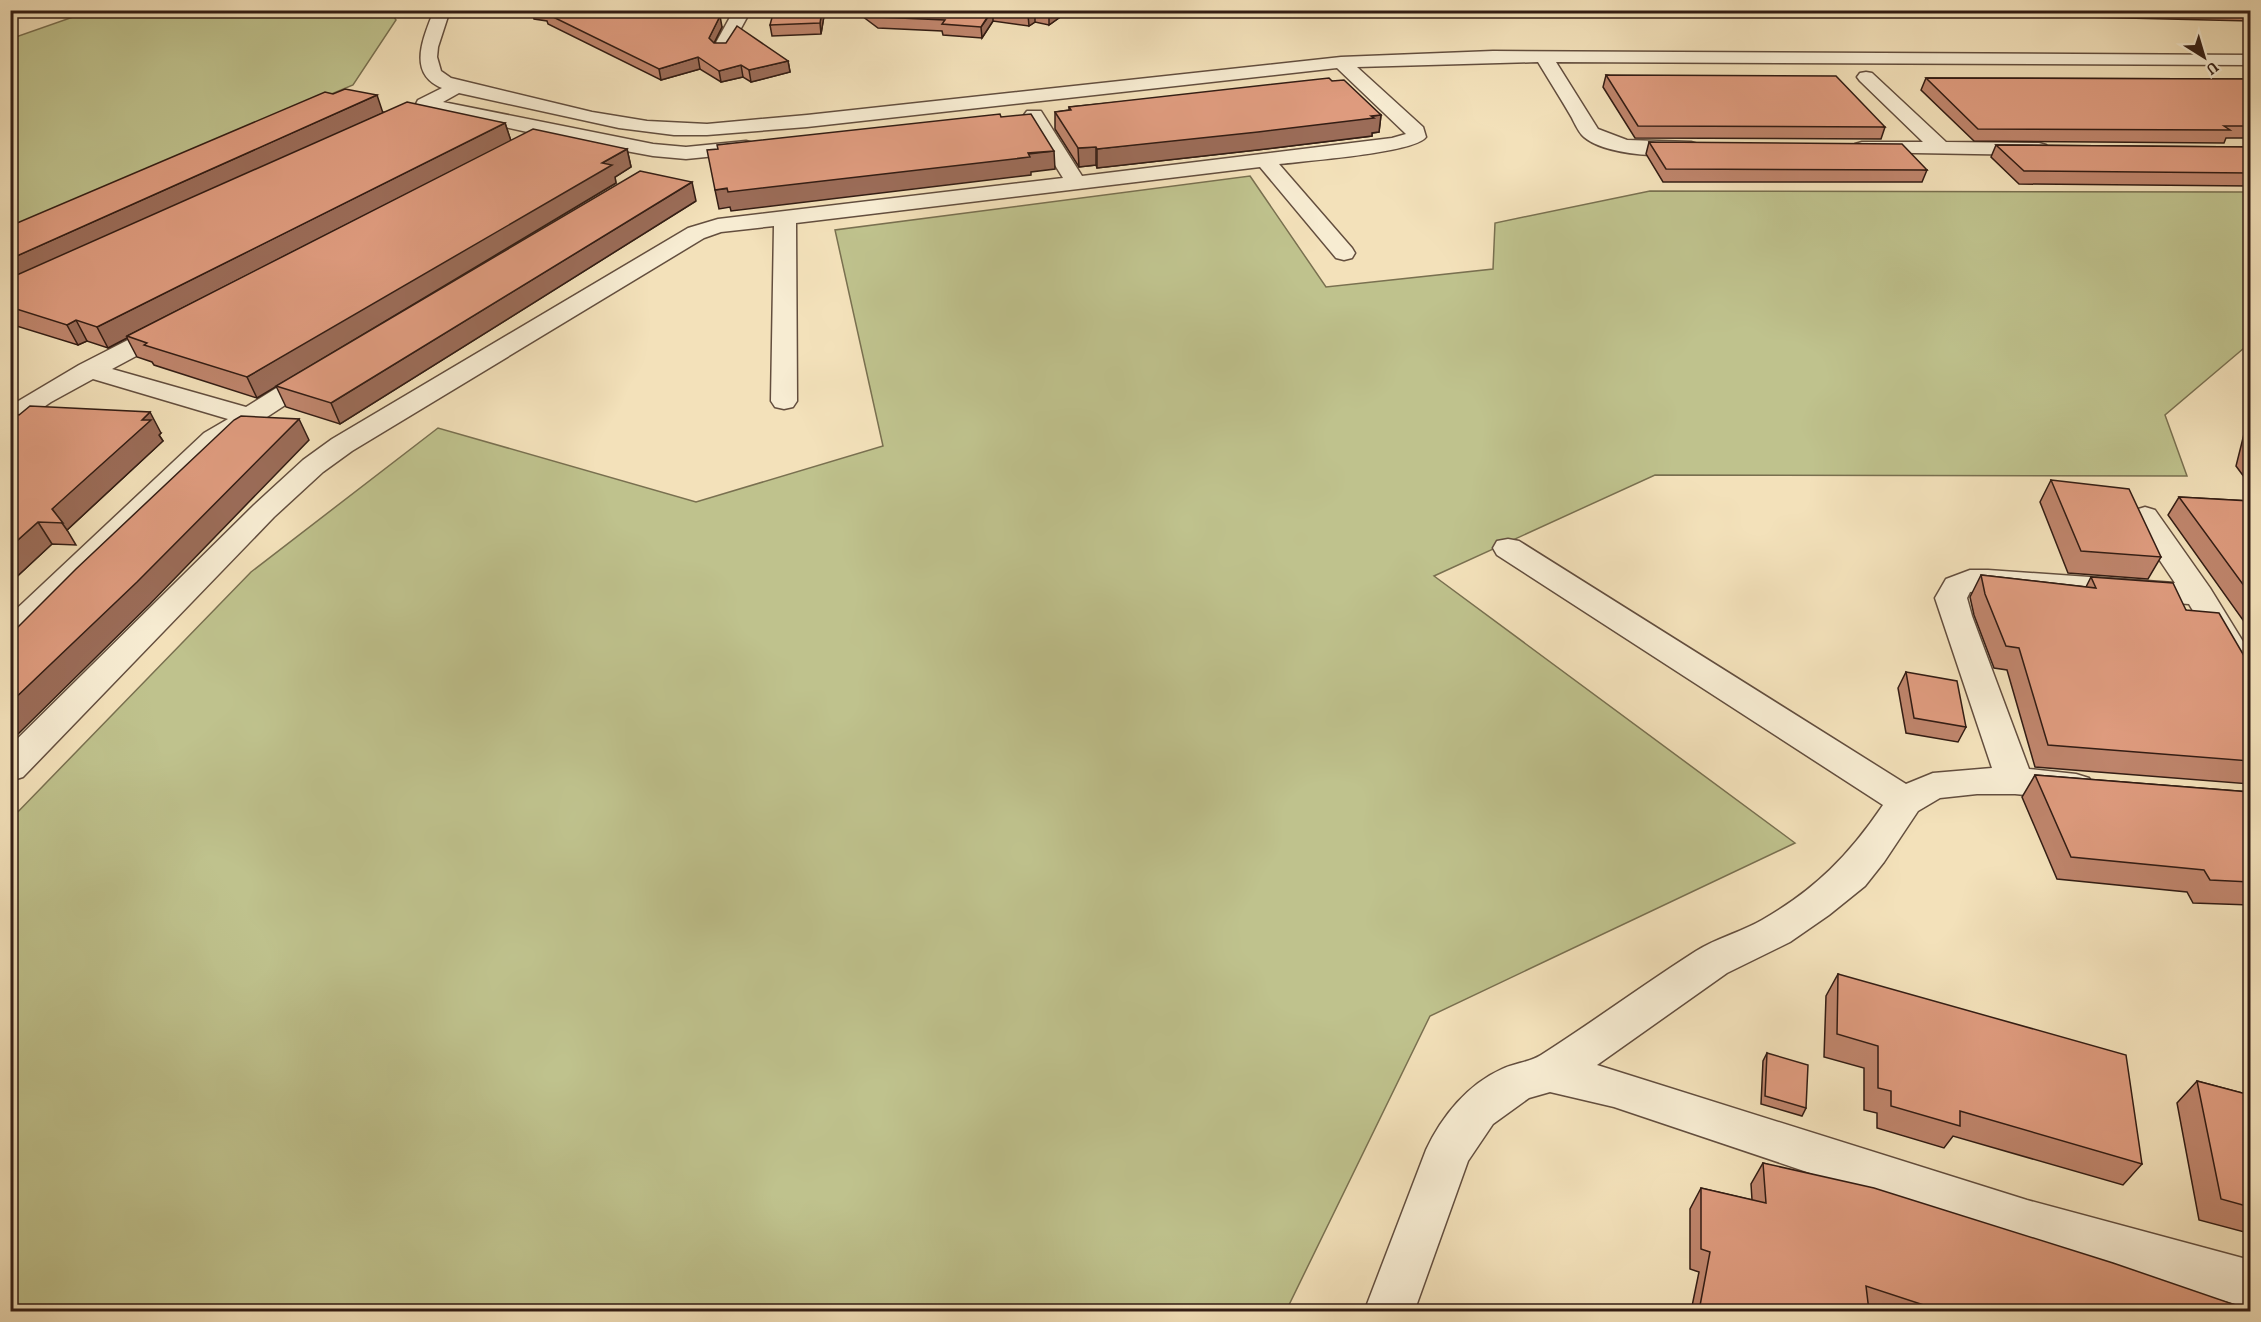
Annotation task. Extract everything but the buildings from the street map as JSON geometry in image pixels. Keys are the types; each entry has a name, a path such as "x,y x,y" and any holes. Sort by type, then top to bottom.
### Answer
{"street":[{"path":"442,10 428,54 432,74 439,80 457,87 627,124 676,129 713,129 1346,75 1443,56 2250,60"},
{"path":"722,48 743,10"},
{"path":"1544,57 1591,133 1601,139 1624,146 1714,148"},
{"path":"10,768 264,511 313,466 342,444 696,233 718,226 1395,144 1416,137 1416,131 1346,75"},
{"path":"1556,75 1580,75"},
{"path":"1842,76 1890,77"},
{"path":"1866,77 1941,149"},
{"path":"2157,77 2250,78"},
{"path":"403,114 457,87"},
{"path":"424,104 653,150 686,153 770,145"},
{"path":"1011,118 1057,113"},
{"path":"1034,116 1075,181"},
{"path":"518,148 550,131"},
{"path":"1846,148 2060,150"},
{"path":"647,177 686,153"},
{"path":"1265,160 1344,253"},
{"path":"784,401 786,219"},
{"path":"10,418 42,396 88,370 193,316"},
{"path":"10,634 214,439 343,358"},
{"path":"88,370 248,416"},
{"path":"2145,516 2199,595 2250,679"},
{"path":"1508,548 1905,801"},
{"path":"2015,781 1956,616 1951,598 1956,586 1970,580 1988,580 2199,595"},
{"path":"1389,1311 1449,1150 1477,1110 1516,1083 1550,1073 1713,961 1776,931 1815,904 1851,875 1905,801 1933,786 2015,781 2107,789"},
{"path":"1550,1073 1614,1088 2028,1223 2250,1284"}],"green space":[{"path":"93,10 390,10 396,20 353,85 11,228 10,39"},
{"path":"1250,176 1326,287 1493,269 1495,223 1650,191 2250,192 2250,343 2165,415 2187,476 1655,475 1434,576 1795,843 1430,1016 1286,1311 11,1311 10,820 251,572 438,428 696,502 883,446 835,230"}]}
